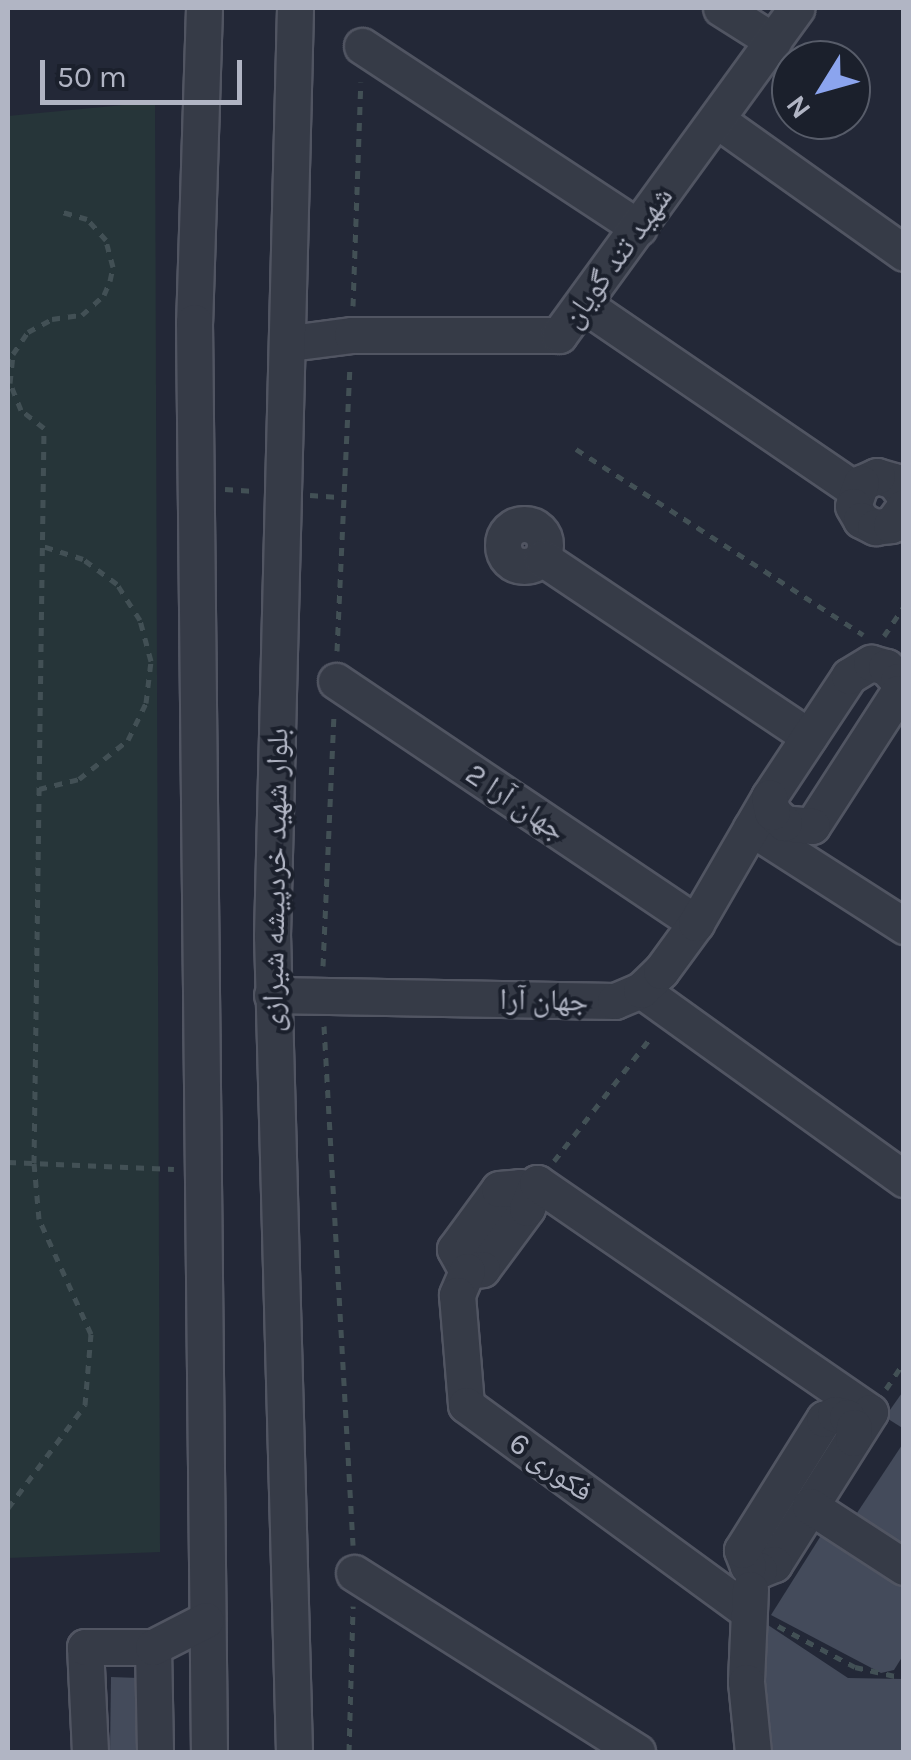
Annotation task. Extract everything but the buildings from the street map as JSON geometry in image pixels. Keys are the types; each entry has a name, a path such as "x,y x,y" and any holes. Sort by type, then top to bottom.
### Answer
{"street":[{"path":"204,8 194,322 209,1752"},
{"name":"بلوار شهید خردپیشه شیرازی","path":"294,1752 272,996 295,8"},
{"path":"721,8 772,40"},
{"name":"شهید تند گویان","path":"775,40 797,8"},
{"name":"شهید تند گویان","path":"290,343 352,335 559,335 771,45"},
{"path":"362,46 638,228"},
{"path":"717,120 904,252"},
{"path":"583,304 856,490"},
{"path":"904,496 894,481 877,476 856,490 853,506 867,525 891,525 904,507"},
{"path":"542,558 809,737"},
{"path":"896,671 898,681 886,667 871,662 849,676 750,828 696,923 661,971 641,990 904,1179"},
{"path":"796,858 896,671"},
{"name":"جهان آرا 2","path":"336,681 696,923"},
{"path":"770,798 772,812 784,823 812,826"},
{"path":"750,828 904,926"},
{"name":"جهان آرا","path":"272,996 614,1001 641,990"},
{"name":"فکوری 6","path":"532,1196 520,1188 500,1188 455,1249 466,1271 457,1295 466,1405 746,1610"},
{"path":"532,1196 862,1425"},
{"path":"753,1569 744,1562 742,1550 820,1424 829,1415 841,1414 862,1425"},
{"path":"753,1569 774,1564 862,1425"},
{"path":"810,1506 904,1567"},
{"path":"753,1569 746,1610 746,1682 753,1752"},
{"path":"354,1573 636,1752"},
{"path":"90,1752 85,1648 153,1647 206,1620"},
{"path":"153,1647 155,1752"}],"path":[{"path":"349,1752 354,1573 322,995 362,46"},
{"path":"8,1508 85,1405 92,1334 39,1219 34,1163 44,428 21,410 14,397 10,368 19,342 40,324 82,315 94,306 104,295 113,267 106,240 98,228 87,219 59,211"},
{"path":"576,449 896,671"},
{"path":"39,790 79,779 128,740 146,702 150,661 140,620 118,584 83,558 43,546"},
{"path":"532,1196 672,1012"},
{"path":"8,1162 202,1170"},
{"path":"746,1610 855,1667 904,1678"}],"shaded area":[{"path":"155,102 160,1552 8,1558 8,116"}]}
